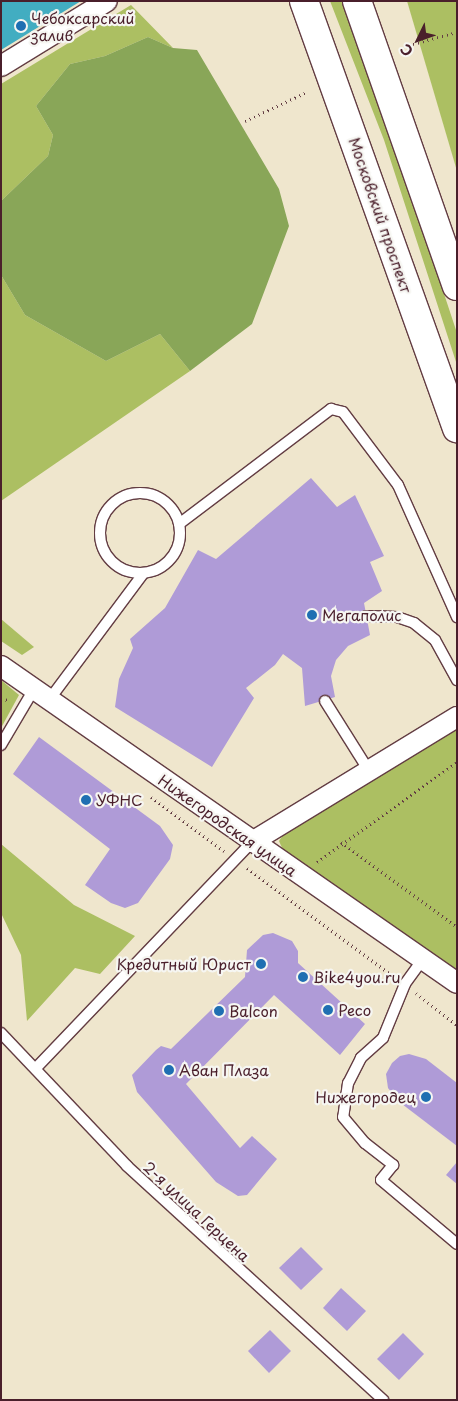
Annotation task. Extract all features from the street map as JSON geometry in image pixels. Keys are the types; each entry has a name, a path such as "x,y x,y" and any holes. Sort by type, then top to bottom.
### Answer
{"main road":[{"name":"Московский проспект","path":"304,1 457,428"},
{"path":"357,1 405,133 457,286"}],"street":[{"path":"1,66 107,1"},
{"name":"Нижегородская улица","path":"1,666 457,983"},
{"path":"252,842 457,717"}],"lane":[{"path":"179,524 331,409 343,412 398,485 457,617"},
{"path":"1,745 41,694 143,574 168,562 176,551 179,524 174,511 152,494 124,496 105,512 100,524 102,549 119,568 143,574"},
{"path":"366,616 397,617 414,623 435,640 457,680"},
{"path":"325,702 369,771"},
{"path":"36,1068 252,842"},
{"path":"423,959 405,984 383,1038 361,1058 348,1083 343,1117 365,1143 393,1165 381,1180 457,1244"},
{"name":"2-я улица Герцена","path":"1,1033 127,1166 383,1400"}],"path":[{"path":"413,44 457,32"},
{"path":"244,121 307,92"},
{"path":"287,897 302,877 342,842 457,762"},
{"path":"342,842 457,927"}],"green space":[{"path":"330,1 342,1 392,137 457,333 457,365 384,140"},
{"path":"407,1 457,1 457,171"},
{"path":"131,5 173,48 148,37 105,56 70,64 36,106 53,135 48,156 1,201 1,84"},
{"path":"148,37 173,48 197,50 279,189 289,226 252,324 190,371 160,334 106,361 25,315 1,275 1,201 48,156 53,135 36,106 70,64 105,56"},
{"path":"1,275 25,315 106,361 160,334 190,371 1,501"},
{"path":"1,619 34,647 22,655 1,641"},
{"path":"1,680 19,695 1,728"},
{"path":"457,727 457,972 283,850 279,841 285,832"},
{"path":"1,844 74,905 135,936 100,974 75,968 27,1021 21,955 1,913"}],"water":[{"name":"Чебоксарский залив","path":"1,1 81,1 1,50"}],"building":[{"path":"311,478 337,507 355,495 384,556 370,562 382,591 364,603 370,635 348,646 336,660 331,676 335,697 305,706 302,668 283,654 275,665 246,688 254,698 212,767 115,707 119,679 133,648 130,639 165,608 198,550 216,559"},
{"name":"УФНС","path":"39,737 160,826 173,845 170,859 138,903 125,908 111,903 85,885 110,849 13,774"},
{"name":"Аван Плаза","path":"273,933 292,941 298,951 298,963 365,1024 340,1055 274,995 186,1084 240,1148 252,1136 277,1159 247,1195 238,1196 216,1182 137,1092 132,1075 161,1046 171,1049 245,977 247,950 263,935"},
{"name":"Нижегородец","path":"409,1054 426,1059 457,1083 457,1146 398,1101 388,1088 386,1074 392,1063 400,1056"},
{"path":"457,1162 457,1184 446,1175"},
{"path":"301,1247 323,1269 301,1290 279,1268"},
{"path":"341,1288 366,1311 347,1331 323,1308"},
{"path":"270,1330 291,1351 269,1373 248,1351"},
{"path":"403,1333 424,1354 399,1380 377,1359"}],"place":[{"name":"Чебоксарский залив","path":"21,26"},
{"name":"Мегаполис","path":"312,615"},
{"name":"УФНС","path":"86,800"},
{"name":"Кредитный Юрист","path":"261,964"},
{"name":"Bike4you.ru","path":"303,977"},
{"name":"Ресо","path":"328,1010"},
{"name":"Balcon","path":"219,1011"},
{"name":"Аван Плаза","path":"169,1070"},
{"name":"Нижегородец","path":"426,1097"}]}
